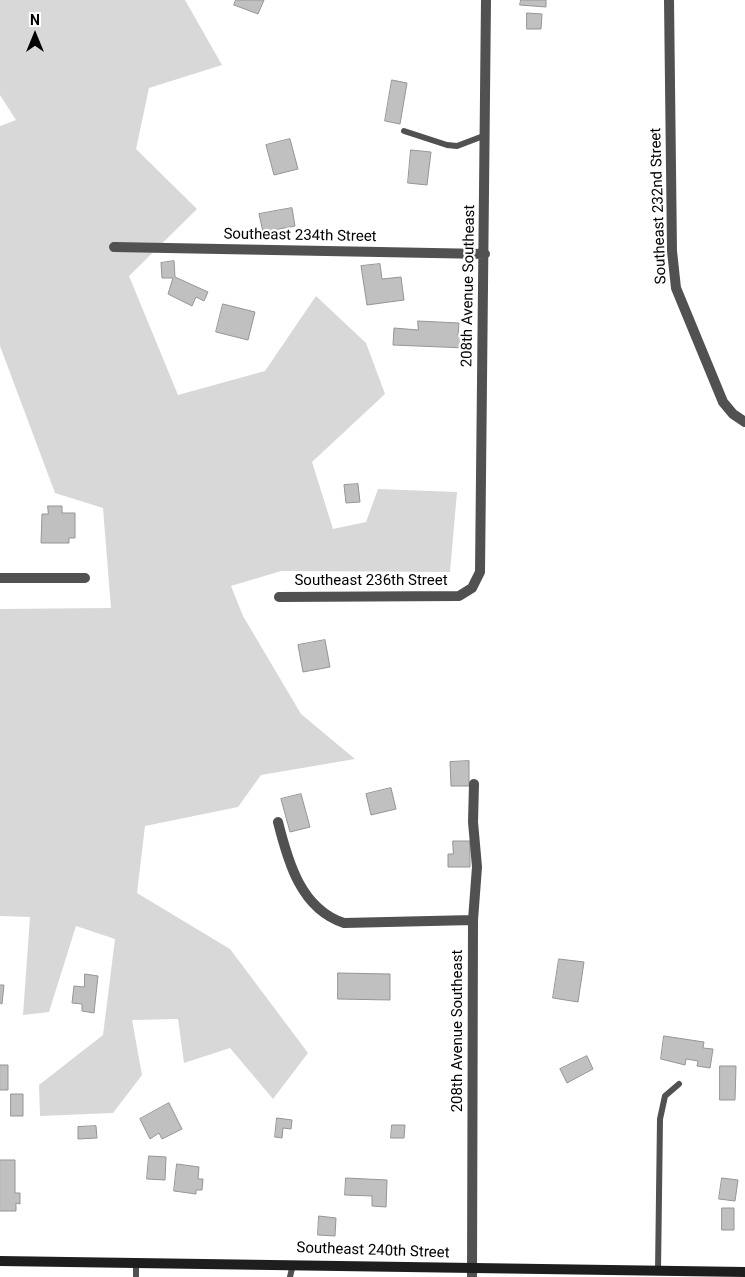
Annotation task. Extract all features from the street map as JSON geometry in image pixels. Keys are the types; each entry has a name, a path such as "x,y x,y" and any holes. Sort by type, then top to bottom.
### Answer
{"main road":[{"name":"Southeast 240th Street","path":"0,1261 293,1264 472,1273 745,1272"}],"street":[{"name":"208th Avenue Southeast","path":"480,572 485,254 486,0"},
{"name":"Southeast 232nd Street","path":"669,0 672,252 676,288 723,402 733,414 745,422"},
{"name":"Southeast 234th Street","path":"114,247 485,254"},
{"name":"Southeast 236th Street","path":"279,597 460,596 472,588 480,572"},
{"path":"0,578 85,578"},
{"name":"208th Avenue Southeast","path":"472,1273 473,920 477,867 473,822 474,784"},
{"path":"278,822 286,858 295,879 321,912 332,919 344,923 473,920"}],"lane":[{"path":"404,131 447,145 457,146 486,135"},
{"path":"658,1271 660,1119 665,1096 679,1084"},
{"path":"136,1262 136,1277"},
{"path":"290,1277 293,1264"}],"shaded area":[{"path":"0,0 185,0 222,65 149,88 136,149 197,209 129,276 178,395 265,371 316,296 366,343 385,394 312,462 333,529 366,522 378,489 457,492 450,572 281,571 231,586 243,616 301,714 355,759 261,775 238,807 145,826 137,893 230,949 308,1053 273,1099 230,1048 184,1063 178,1019 132,1020 142,1075 113,1113 40,1116 39,1085 103,1035 115,939 76,926 49,1012 23,1015 30,917 0,916 0,609 111,608 103,508 55,493 0,346 0,126 16,120 0,95"}],"building":[{"path":"236,0 264,0 258,14 234,5"},
{"path":"521,0 546,0 546,7 520,5"},
{"path":"527,13 542,14 541,29 527,29"},
{"path":"392,80 407,83 400,124 385,121"},
{"path":"290,139 298,169 274,175 266,145"},
{"path":"411,150 431,152 427,185 408,183"},
{"path":"292,208 295,226 263,232 259,214"},
{"path":"174,261 175,277 208,292 204,301 196,297 192,306 168,294 173,278 162,278 161,263"},
{"path":"380,264 382,279 401,277 404,300 367,305 361,266"},
{"path":"223,304 255,312 248,340 216,332"},
{"path":"418,321 459,323 458,336 466,336 466,348 393,345 394,328 418,330"},
{"path":"358,484 360,502 346,503 344,485"},
{"path":"48,506 62,506 62,513 75,513 75,538 69,538 69,543 41,543 42,514 48,514"},
{"path":"325,640 330,667 303,672 298,645"},
{"path":"469,761 469,786 451,786 450,762"},
{"path":"391,788 396,809 371,815 366,794"},
{"path":"301,794 310,827 290,832 281,799"},
{"path":"453,841 470,841 470,867 448,867 448,854 453,854"},
{"path":"559,959 584,962 578,1002 553,998"},
{"path":"338,973 390,974 390,1000 338,999"},
{"path":"85,974 98,976 94,1013 82,1011 82,1004 72,1003 74,986 84,987"},
{"path":"0,985 4,985 2,1004 0,1003"},
{"path":"664,1036 704,1042 703,1048 713,1049 710,1068 697,1066 698,1061 686,1059 685,1065 661,1059"},
{"path":"587,1056 593,1069 567,1083 560,1069"},
{"path":"0,1065 8,1065 8,1090 0,1090"},
{"path":"720,1066 736,1066 735,1100 720,1100"},
{"path":"11,1094 23,1094 23,1116 11,1116"},
{"path":"169,1103 182,1129 162,1139 159,1133 150,1139 140,1119"},
{"path":"277,1118 292,1120 291,1129 283,1128 282,1138 275,1137"},
{"path":"392,1125 405,1125 404,1138 391,1138"},
{"path":"96,1126 97,1138 78,1139 78,1127"},
{"path":"149,1156 166,1157 165,1180 147,1179"},
{"path":"0,1160 15,1160 15,1193 20,1193 20,1204 16,1203 16,1211 0,1211"},
{"path":"177,1164 199,1167 198,1179 203,1179 202,1190 196,1190 196,1194 174,1191"},
{"path":"346,1178 387,1180 386,1207 372,1206 372,1196 345,1195"},
{"path":"722,1178 738,1180 735,1201 719,1199"},
{"path":"722,1208 734,1208 734,1230 722,1230"},
{"path":"319,1216 336,1218 335,1236 318,1235"}]}
